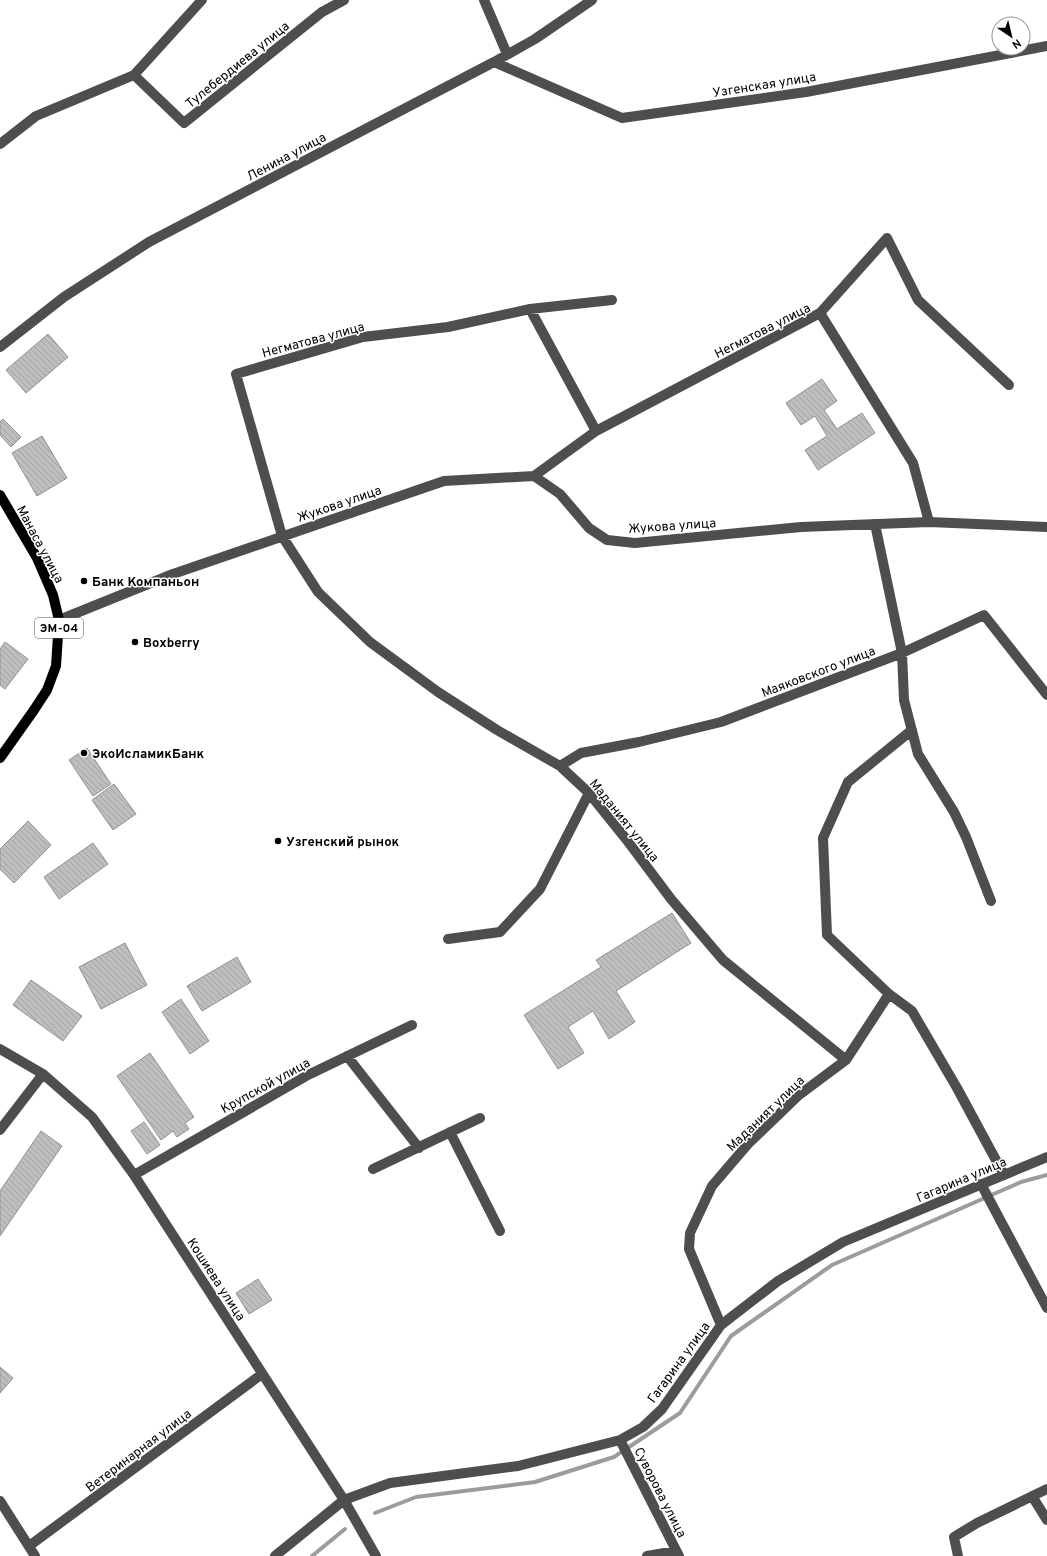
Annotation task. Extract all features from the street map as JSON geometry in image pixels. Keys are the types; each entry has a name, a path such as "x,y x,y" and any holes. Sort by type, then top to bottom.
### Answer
{"main road":[{"name":"Манаса улица","path":"0,495 37,558 53,595 59,620 56,666 47,690 0,758"}],"street":[{"path":"0,144 36,116 134,75 202,0"},
{"name":"Тулебердиева улица","path":"134,75 184,123 322,12 344,0"},
{"path":"484,0 507,54"},
{"name":"Ленина улица","path":"0,347 64,297 150,242 494,62 535,39 592,0"},
{"name":"Узгенская улица","path":"494,62 622,118 806,92 1047,46"},
{"path":"820,313 887,238 918,300 1009,385"},
{"name":"Негматова улица","path":"282,536 236,374 363,337 448,327 530,309 612,300"},
{"path":"530,309 596,431"},
{"name":"Негматова улица","path":"534,476 596,431 820,313 913,463 930,522"},
{"name":"Жукова улица","path":"59,620 173,574 444,482 534,476 560,494 589,528 607,540 635,542 801,527 930,522 1047,527"},
{"path":"875,524 902,653 904,700 918,754 954,812 966,837 991,900"},
{"name":"Маданият улица","path":"282,536 318,592 370,642 438,692 490,726 560,766 589,793 671,899 723,960 846,1060"},
{"name":"Маяковского улица","path":"560,766 581,753 639,742 721,722 902,653 984,615 1047,695"},
{"path":"912,730 848,782 823,838 827,935 889,994 912,1011 957,1088 1004,1175"},
{"path":"448,939 500,932 540,889 589,793"},
{"name":"Маданият улица","path":"721,1325 689,1249 690,1233 712,1186 748,1144 799,1095 846,1060 889,994"},
{"name":"Крупской улица","path":"134,1174 308,1075 412,1025"},
{"name":"Кошиева улица","path":"0,1049 43,1074 92,1117 134,1174 344,1500 376,1556"},
{"path":"347,1056 418,1148"},
{"path":"0,1130 43,1074"},
{"path":"373,1169 480,1118"},
{"path":"450,1132 500,1231"},
{"name":"Гагарина улица","path":"275,1556 344,1500 390,1483 518,1466 620,1440 643,1427 662,1409 721,1325 778,1281 843,1242 1047,1157"},
{"path":"981,1184 1047,1308"},
{"name":"Ветеринарная улица","path":"29,1546 262,1374"},
{"name":"Суворова улица","path":"620,1440 678,1553"},
{"path":"958,1556 954,1537 977,1522 1047,1489"},
{"path":"1032,1496 1047,1520"},
{"path":"0,1501 35,1556"},
{"path":"647,1556 678,1553"}],"building":[{"path":"48,334 68,357 26,393 6,370"},
{"path":"822,379 837,401 824,410 837,429 862,413 875,433 818,470 805,450 827,436 815,416 801,425 786,403"},
{"path":"3,419 21,437 11,447 0,435 0,422"},
{"path":"42,436 67,478 37,496 12,453"},
{"path":"5,642 28,659 5,689 0,685 0,649"},
{"path":"87,748 111,784 93,796 69,760"},
{"path":"114,784 136,814 113,830 92,800"},
{"path":"28,821 51,845 14,883 0,869 0,849"},
{"path":"93,843 108,864 59,899 44,877"},
{"path":"672,913 691,943 616,991 635,1022 609,1039 593,1011 568,1027 584,1053 558,1069 524,1015 601,967 596,960"},
{"path":"125,943 147,985 101,1009 79,967"},
{"path":"237,957 251,982 202,1011 187,986"},
{"path":"31,980 82,1016 63,1041 13,1005"},
{"path":"181,999 209,1041 190,1054 162,1012"},
{"path":"150,1053 194,1117 185,1123 189,1129 177,1137 173,1131 161,1140 117,1076"},
{"path":"144,1122 160,1145 147,1154 131,1131"},
{"path":"41,1131 62,1146 0,1236 0,1191"},
{"path":"258,1279 272,1300 249,1314 236,1293"},
{"path":"0,1367 13,1378 0,1393"}],"waterway":[{"path":"375,1513 416,1497 535,1482 614,1457 680,1413 731,1336 832,1265 1021,1182 1047,1175"},
{"path":"312,1556 345,1529"}],"place":[{"name":"Банк Компаньон","path":"84,581"},
{"name":"Boxberry","path":"135,642"},
{"name":"ЭкоИсламикБанк","path":"84,753"},
{"name":"Узгенский рынок","path":"278,841"}]}
